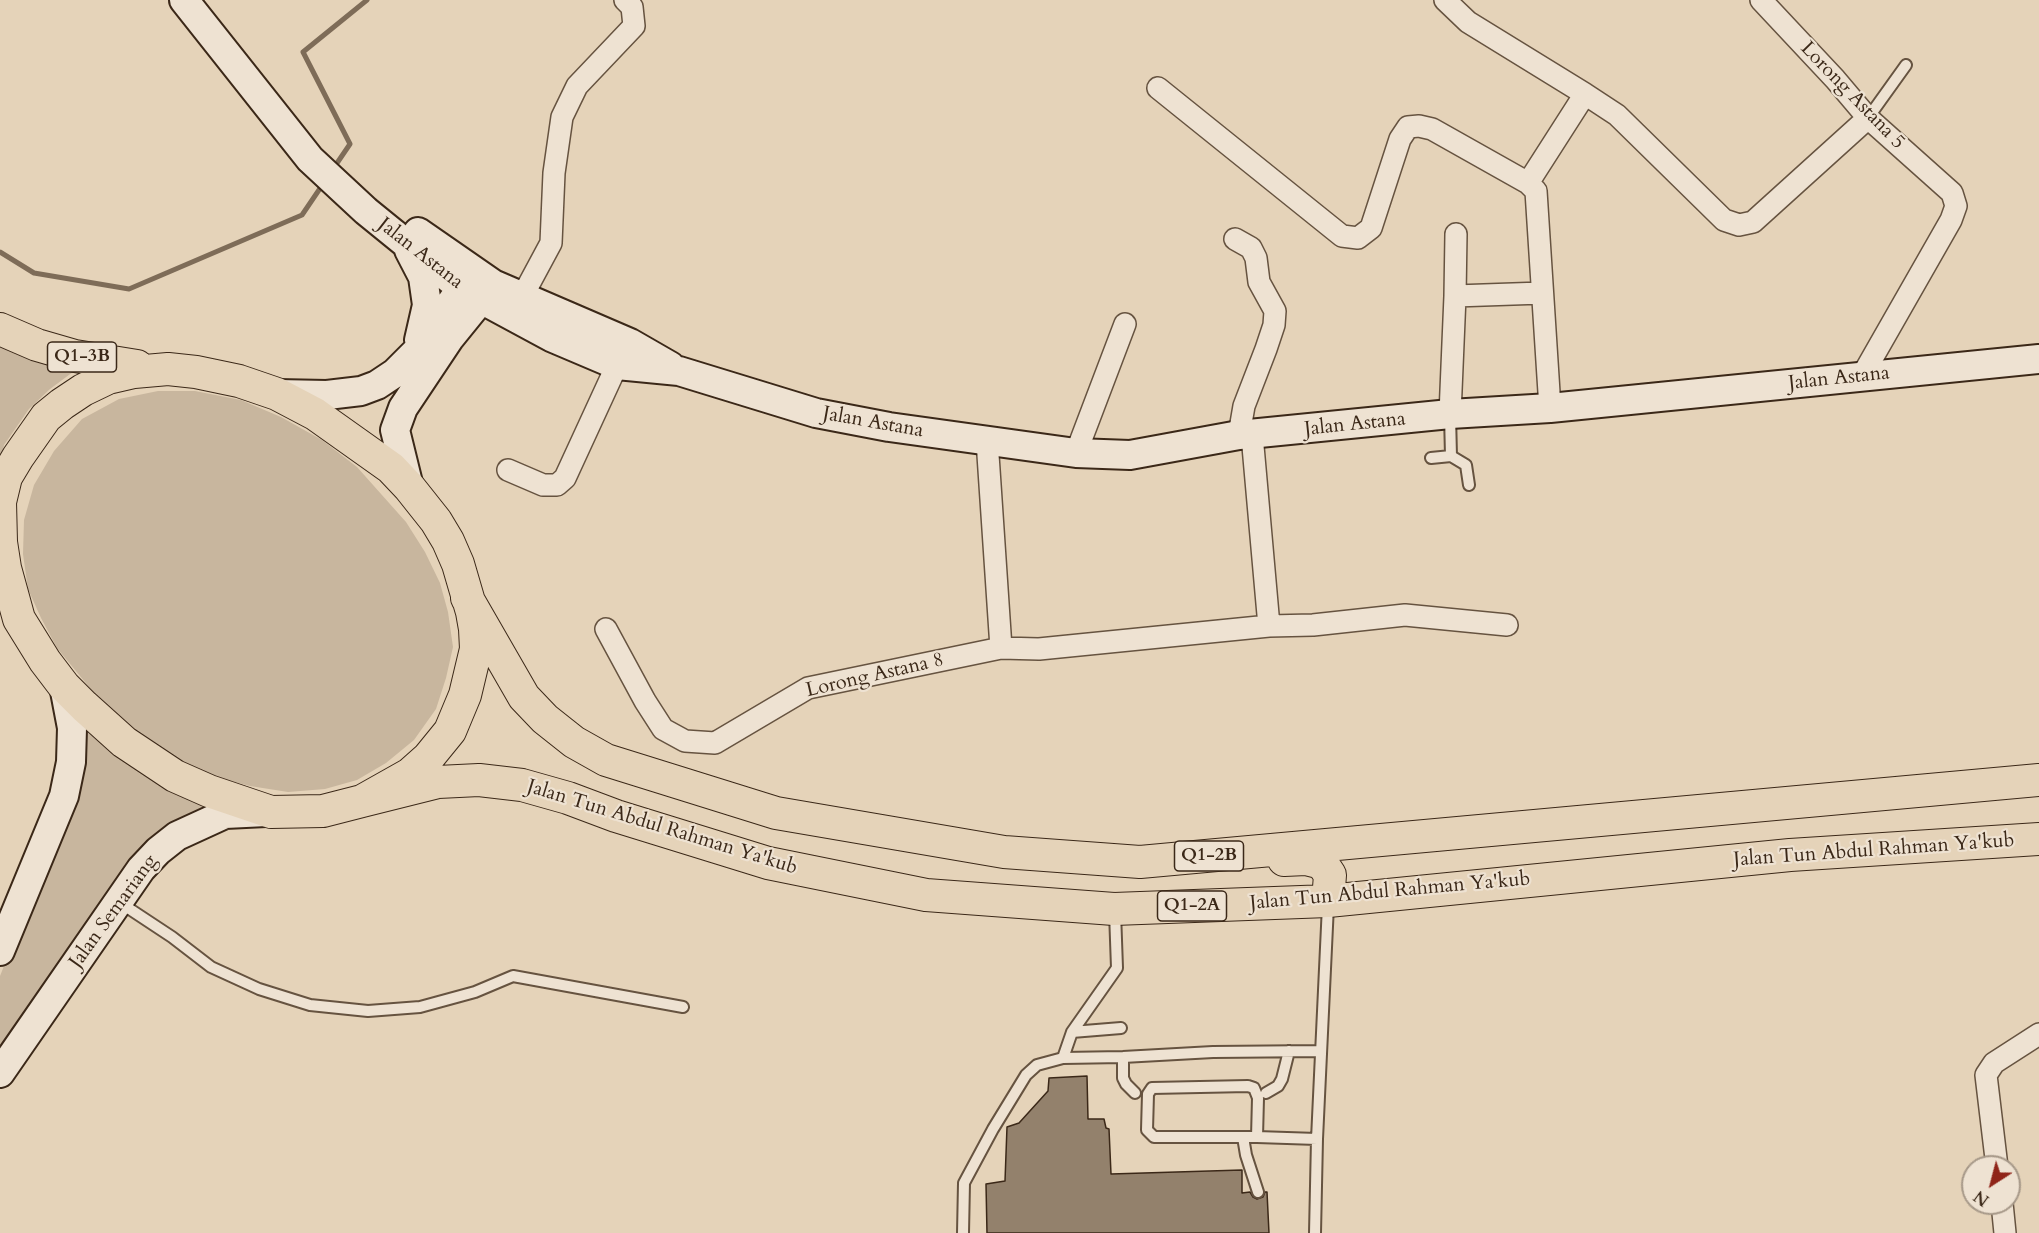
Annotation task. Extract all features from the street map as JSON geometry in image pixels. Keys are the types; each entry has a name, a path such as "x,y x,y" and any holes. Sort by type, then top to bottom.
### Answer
{"main road":[{"name":"Jalan Astana","path":"184,0 289,131 343,180 407,246 478,286 551,337 617,365 679,371 816,413 890,427 1076,453 1130,454 1245,435 1450,414 1550,408 2039,359"},
{"name":"Jalan Astana","path":"343,180 418,232 478,286 522,297 630,342 679,371"},
{"path":"407,246 423,277 427,304 417,351"},
{"path":"409,487 395,430 403,408 449,339 478,286"},
{"path":"277,394 327,395 361,391 377,385 395,373 478,286"},
{"path":"449,339 490,322 507,321 551,337"},
{"name":"Q1-3B","path":"0,329 37,345 75,356 118,364 168,369"},
{"path":"168,369 219,376 277,394 315,414 352,438 391,468 409,487 436,521 458,564 472,612 476,649 465,695 450,731 428,758 410,774 362,801 323,811 271,812 209,791 175,776 124,742 64,686 45,661 19,619 10,591 1,541 0,502 6,477 46,417 62,404 108,378 134,372 168,369"},
{"name":"Q1-2B","path":"467,598 524,697 545,719 574,742 606,760 776,813 1004,852 1140,862 2039,780"},
{"path":"0,951 63,796 69,773 72,728 64,686"},
{"name":"Jalan Tun Abdul Rahman Ya'kub","path":"362,801 438,782 479,780 522,785 768,863 926,895 1114,909 1328,901 1790,855 2039,839"},
{"name":"Jalan Semariang","path":"0,1073 141,869 158,851 177,836 225,814 271,812"},
{"path":"1140,862 1172,866 1306,859 1322,863 1330,875 1328,901"}],"street":[{"path":"522,297 551,243 554,174 562,117 577,86 634,26 632,7 625,0"},
{"path":"1445,0 1468,22 1617,115 1724,220 1739,225 1753,222 1868,118"},
{"name":"Lorong Astana 5","path":"1761,0 1868,118 1952,193 1956,206 1951,220 1862,376"},
{"path":"1158,88 1342,236 1358,238 1371,228 1400,140 1408,127 1419,126 1432,129 1528,183 1536,191 1550,408"},
{"path":"1528,183 1585,94"},
{"path":"1450,414 1456,234"},
{"path":"1235,239 1251,248 1256,258 1259,282 1275,311 1274,325 1244,406 1245,435 1269,626"},
{"path":"1455,296 1542,293"},
{"path":"1076,453 1125,324"},
{"path":"508,470 543,485 556,485 565,478 617,365"},
{"path":"987,440 1001,648"},
{"name":"Lorong Astana 8","path":"606,629 663,729 685,741 715,742 808,688 1001,648 1039,649 1405,615 1507,626"},
{"path":"1996,1155 1986,1076 1994,1063 2034,1040"},
{"path":"2003,1215 2005,1233"}],"lane":[{"path":"1868,118 1906,65"},
{"path":"1450,414 1451,456"},
{"path":"1431,458 1451,456 1467,465 1469,485"},
{"path":"1315,1233 1328,901"},
{"path":"119,902 212,967 259,989 310,1005 368,1011 420,1007 475,992 513,976 683,1006"},
{"path":"1063,1058 1072,1032 1118,968 1114,909"},
{"path":"1072,1032 1121,1028"},
{"path":"1266,1093 1278,1086 1282,1079 1288,1051"},
{"path":"963,1233 963,1187 993,1129 1031,1070 1037,1065 1063,1058 1179,1053 1321,1052"},
{"path":"1123,1057 1123,1078 1135,1093"},
{"path":"1257,1137 1258,1098 1254,1088 1225,1086 1149,1090 1147,1126 1154,1137 1317,1139"},
{"path":"1243,1137 1246,1155 1258,1192"}],"shaded area":[{"path":"0,340 81,366 50,389 29,409 4,445 0,465"},
{"path":"158,391 195,391 241,400 281,417 322,440 357,467 406,522 425,552 440,583 448,612 453,647 446,678 436,709 414,740 386,763 357,780 325,789 288,792 250,786 212,776 172,758 144,741 103,704 57,648 41,618 28,589 23,554 24,520 34,485 54,451 82,419 119,399"},
{"path":"83,729 131,766 208,806 166,827 0,1056 0,976 75,788"}],"building":[{"path":"1087,1076 1088,1119 1104,1119 1106,1128 1109,1129 1111,1174 1242,1170 1242,1193 1250,1192 1257,1199 1263,1197 1267,1192 1269,1233 987,1233 986,1184 1005,1181 1007,1127 1019,1123 1048,1091 1049,1078"}],"waterway":[{"path":"333,169 350,144 303,52 367,0"},
{"path":"0,252 34,273 129,289 302,215 323,184"}]}
